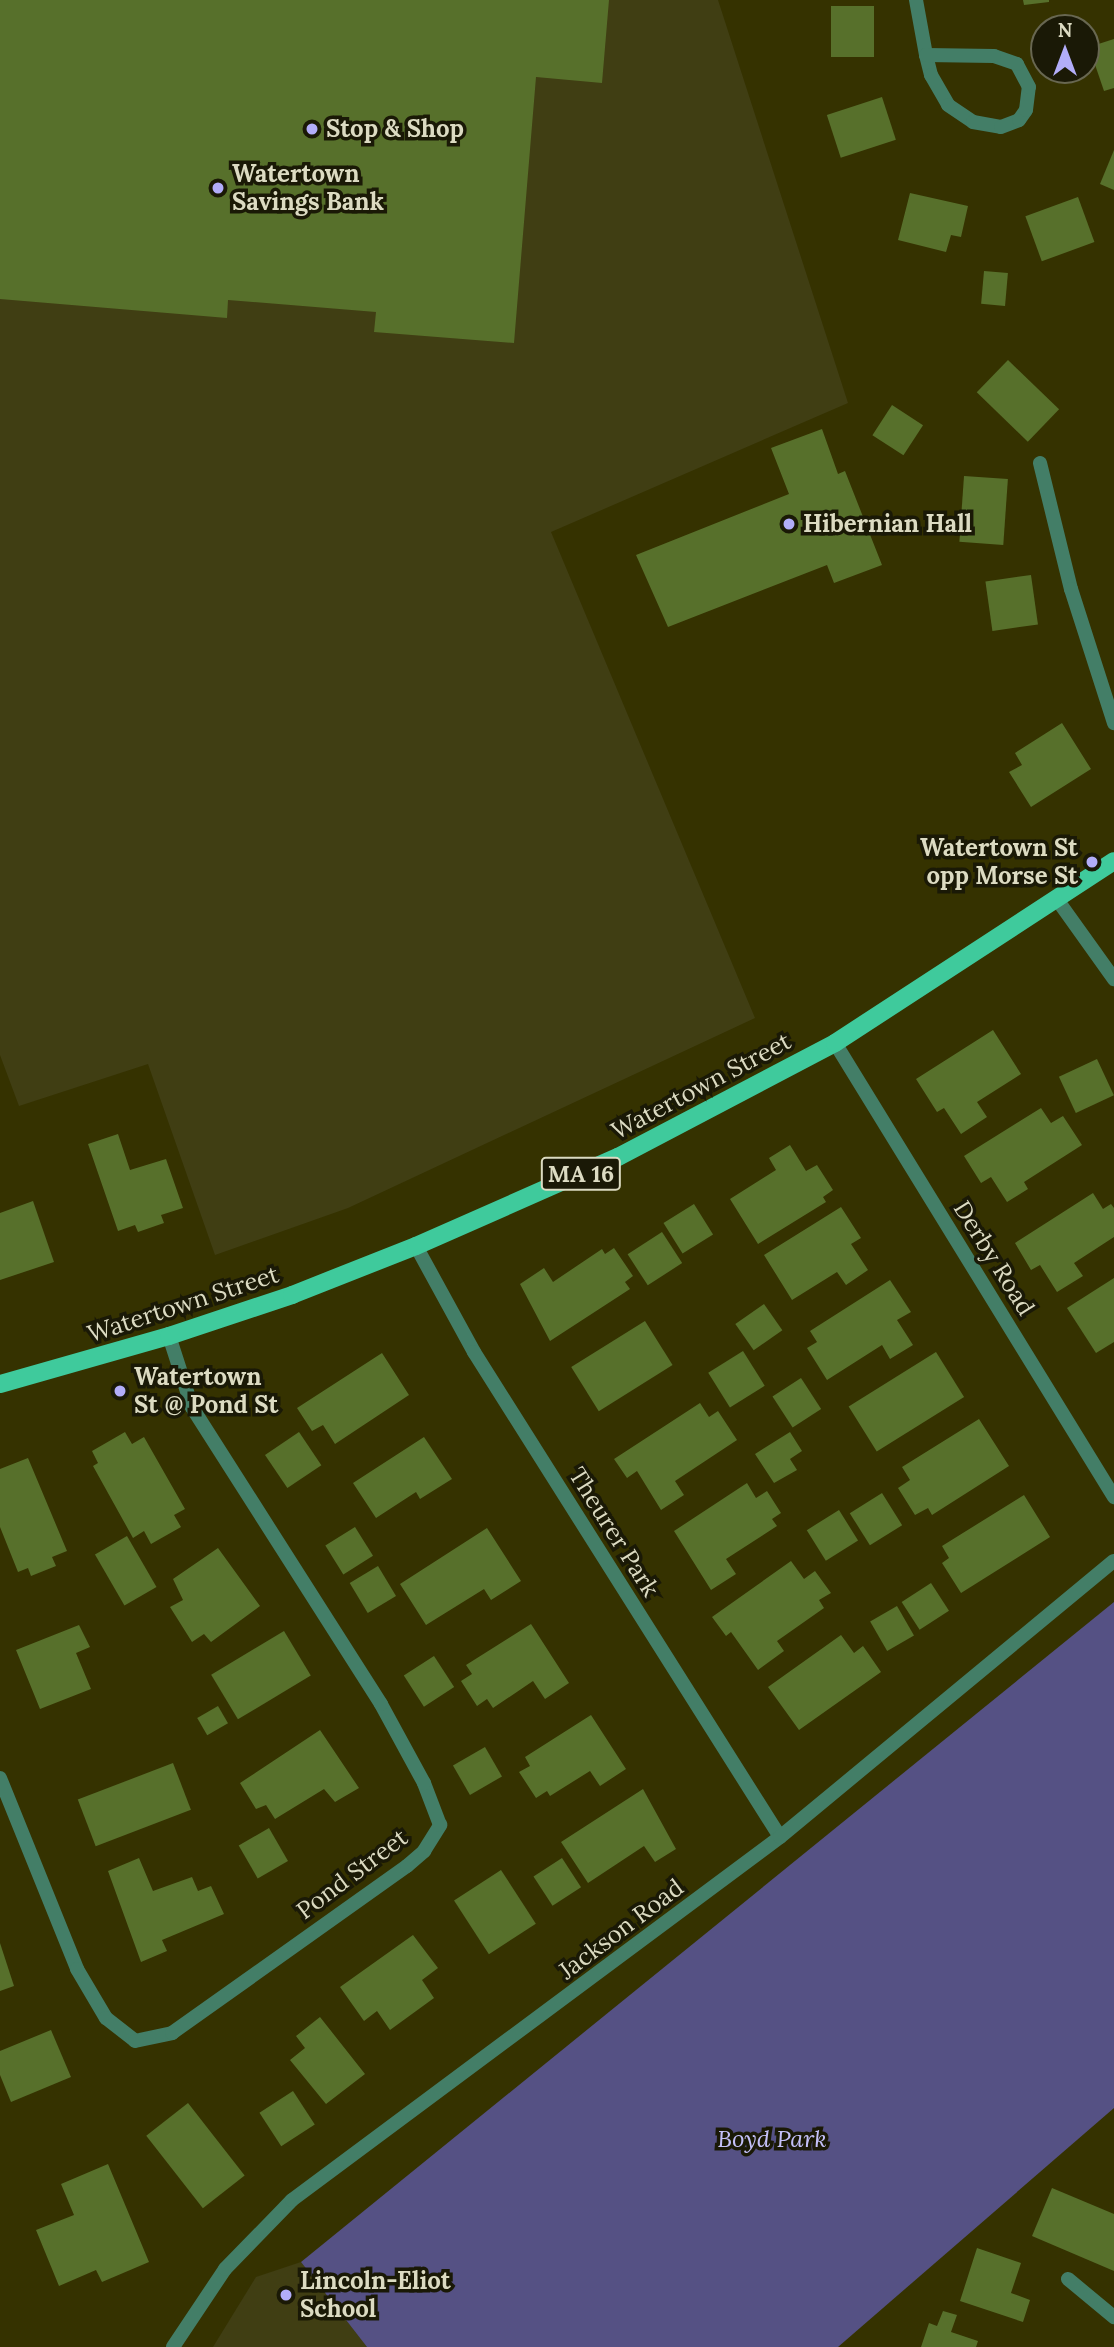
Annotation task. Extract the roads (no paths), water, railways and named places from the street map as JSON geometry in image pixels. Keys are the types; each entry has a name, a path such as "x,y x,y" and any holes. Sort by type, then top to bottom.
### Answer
{"main road":[{"name":"Watertown Street","path":"0,1384 169,1336 416,1246 618,1157 835,1043 1114,861"}],"street":[{"path":"916,0 926,55 939,92 961,116 1001,127 1019,120 1026,110 1029,87 1017,64 994,55 926,55"},
{"path":"1040,463 1071,589 1114,723"},
{"path":"1056,898 1114,979"},
{"name":"Derby Road","path":"835,1043 1114,1497"},
{"name":"Theurer Park","path":"416,1246 474,1352 780,1837"},
{"name":"Pond Street","path":"0,1778 77,1969 106,2018 135,2041 172,2033 407,1866 424,1851 439,1825 424,1783 381,1704 192,1407 169,1336"},
{"name":"Jackson Road","path":"173,2347 225,2269 292,2200 780,1837 1114,1561"},
{"path":"1068,2279 1114,2317"}],"place":[{"name":"Stop & Shop","path":"312,129"},
{"name":"Watertown Savings Bank","path":"218,188"},
{"name":"Hibernian Hall","path":"789,524"},
{"name":"Watertown St opp Morse St","path":"1092,862"},
{"name":"Watertown St @ Pond St","path":"120,1391"},
{"name":"Lincoln-Eliot School","path":"286,2295"}],"park label":[{"name":"Boyd Park","path":"772,2139"}]}
